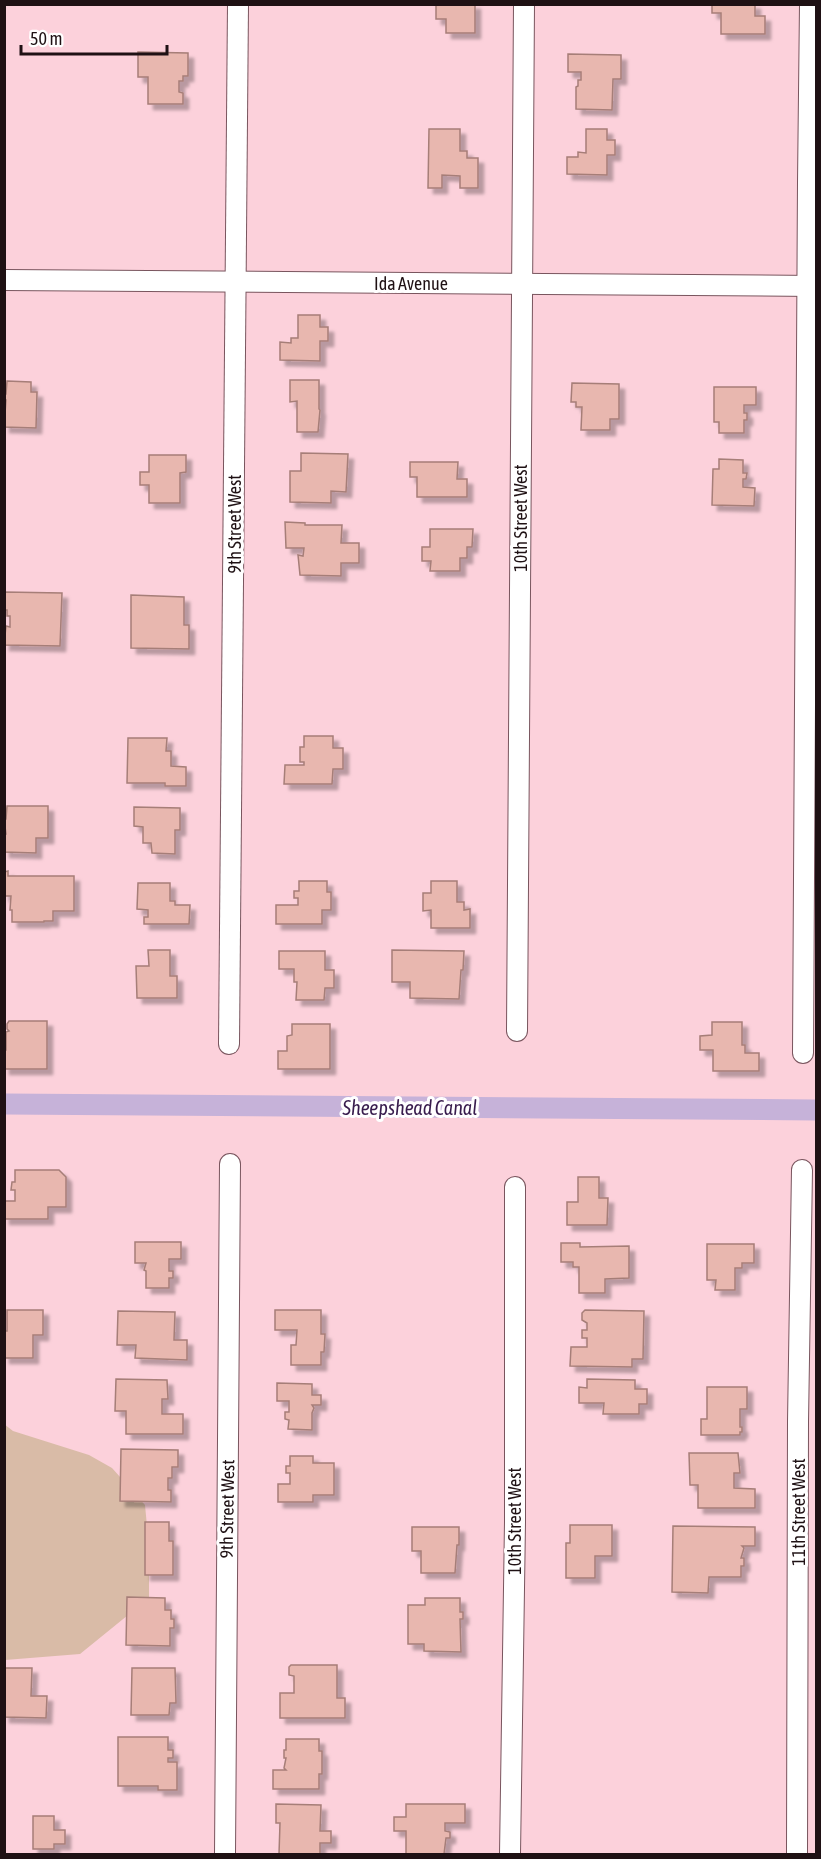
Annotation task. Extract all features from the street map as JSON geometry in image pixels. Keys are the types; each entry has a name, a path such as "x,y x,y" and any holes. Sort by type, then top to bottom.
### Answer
{"street":[{"name":"9th Street West","path":"230,1044 238,4"},
{"name":"10th Street West","path":"517,1031 524,4"},
{"path":"803,1053 812,286 810,4"},
{"name":"Ida Avenue","path":"4,280 812,286"},
{"name":"9th Street West","path":"225,1854 230,1164"},
{"name":"11th Street West","path":"796,1854 802,1170"},
{"name":"10th Street West","path":"510,1854 515,1522 515,1187"}],"shaded area":[{"path":"4,1424 13,1431 89,1455 112,1468 145,1505 149,1547 149,1598 80,1654 5,1660"}],"building":[{"path":"436,4 475,4 475,33 446,33 446,19 436,19"},
{"path":"712,4 755,4 755,16 765,16 765,34 721,34 721,13 712,13"},
{"path":"138,52 188,53 188,76 183,76 183,81 179,81 179,92 183,93 183,104 148,104 148,77 138,77"},
{"path":"568,54 621,55 621,79 613,79 612,110 576,109 576,87 578,80 581,80 581,72 568,72"},
{"path":"429,129 460,129 460,151 467,151 467,158 478,158 478,188 460,188 460,176 442,175 442,188 428,188"},
{"path":"586,129 607,129 607,140 615,140 615,155 607,155 607,175 567,174 567,157 578,157 578,152 586,153"},
{"path":"298,315 320,315 320,327 328,327 328,341 320,341 320,361 280,360 280,342 291,343 291,338 298,338"},
{"path":"290,380 319,380 318,432 297,432 297,401 290,402"},
{"path":"7,381 31,382 31,392 37,392 36,428 4,427 6,400 4,400 4,394 6,394"},
{"path":"572,383 619,384 619,419 610,419 610,430 581,430 582,407 576,407 576,402 571,402"},
{"path":"714,387 756,387 756,405 744,405 747,420 744,420 744,433 719,433 719,422 714,422"},
{"path":"301,453 348,454 346,492 331,491 331,503 290,502 290,471 301,471"},
{"path":"149,455 186,455 186,472 180,473 180,503 149,503 149,485 140,485 140,472 149,472"},
{"path":"719,459 743,460 743,473 747,473 746,479 743,479 743,487 755,488 754,506 712,505 713,469 719,469"},
{"path":"410,462 458,462 457,479 467,479 467,497 417,497 417,477 410,477"},
{"path":"285,522 305,523 305,525 342,525 341,543 359,543 359,563 341,563 341,576 300,575 298,555 303,556 304,548 286,548"},
{"path":"430,529 473,529 472,547 467,547 467,558 460,558 460,571 430,571 431,561 422,561 422,547 430,547"},
{"path":"4,592 62,593 60,646 4,645 6,626 10,627 10,616 7,616 7,610 4,610"},
{"path":"131,595 184,597 184,625 189,625 189,649 131,648"},
{"path":"304,736 333,736 333,748 343,748 343,769 333,769 332,784 284,784 285,765 304,765 304,762 300,762 300,747 304,747"},
{"path":"128,738 167,738 166,751 171,751 171,766 186,767 186,786 165,786 165,783 127,783"},
{"path":"7,806 48,806 48,838 36,838 36,853 4,852 4,834 6,834 4,819 6,819"},
{"path":"134,807 180,808 180,830 175,830 175,854 152,853 151,843 143,843 143,827 134,826"},
{"path":"8,871 8,876 74,876 74,911 53,911 53,921 12,922 11,896 4,896 4,872"},
{"path":"299,881 327,881 327,892 331,892 331,910 322,910 322,924 276,924 276,905 298,905 298,898 294,898 294,891 299,891"},
{"path":"431,881 457,881 457,902 464,902 464,910 470,909 470,928 431,928 431,910 423,911 423,893 431,893"},
{"path":"138,883 170,883 170,901 175,901 175,905 190,905 189,924 144,924 144,917 148,917 148,910 137,909"},
{"path":"148,950 170,950 170,976 177,976 177,998 137,998 136,966 149,966"},
{"path":"392,950 464,951 459,999 410,998 410,982 392,982"},
{"path":"279,951 325,951 325,970 334,970 334,988 325,988 324,1000 296,1000 297,982 294,982 294,969 279,969"},
{"path":"9,1021 47,1021 47,1069 4,1069 4,1050 6,1050 6,1032 9,1031 7,1024"},
{"path":"712,1022 742,1022 742,1045 745,1045 745,1053 759,1053 759,1071 713,1071 713,1050 700,1050 700,1036 712,1035"},
{"path":"292,1024 330,1024 330,1069 278,1069 278,1051 287,1051 287,1036 292,1035"},
{"path":"15,1170 59,1170 66,1177 66,1207 48,1207 48,1219 4,1219 4,1201 15,1201 15,1190 11,1190 12,1182 15,1182"},
{"path":"578,1177 599,1177 599,1198 608,1198 607,1225 567,1225 567,1202 578,1202"},
{"path":"135,1242 181,1242 181,1259 169,1259 169,1271 173,1271 173,1278 169,1278 169,1288 146,1288 146,1271 144,1270 146,1263 135,1263"},
{"path":"561,1243 580,1243 580,1247 629,1246 629,1278 605,1279 605,1293 579,1293 579,1267 573,1267 573,1262 561,1262"},
{"path":"707,1244 754,1244 754,1263 742,1263 742,1268 735,1268 735,1290 715,1290 716,1280 707,1280"},
{"path":"7,1310 43,1310 43,1335 33,1335 33,1358 4,1358"},
{"path":"275,1310 321,1310 321,1334 325,1334 321,1365 291,1365 291,1345 296,1345 297,1330 275,1330"},
{"path":"585,1310 644,1311 643,1359 632,1359 632,1367 570,1366 571,1347 587,1347 587,1338 582,1338 582,1330 587,1330 587,1323 582,1320 582,1313"},
{"path":"118,1311 175,1312 174,1340 187,1340 187,1360 135,1358 136,1345 117,1345"},
{"path":"116,1379 167,1380 168,1399 162,1399 162,1414 183,1414 183,1434 126,1434 126,1411 115,1411"},
{"path":"587,1379 635,1380 635,1389 647,1389 647,1404 639,1404 639,1414 603,1414 604,1403 579,1403 579,1387 587,1388"},
{"path":"277,1383 312,1384 312,1395 321,1395 321,1405 312,1405 314,1408 312,1430 288,1429 289,1420 285,1419 285,1412 289,1412 289,1401 277,1401"},
{"path":"707,1387 747,1387 747,1409 740,1409 742,1432 740,1435 701,1435 701,1419 707,1419"},
{"path":"121,1449 178,1450 178,1467 172,1467 172,1478 168,1478 171,1502 120,1501"},
{"path":"689,1453 738,1453 740,1473 734,1473 734,1488 755,1489 755,1508 698,1508 698,1485 690,1485"},
{"path":"290,1456 313,1456 313,1463 334,1463 334,1495 313,1495 313,1502 278,1502 278,1484 290,1484 290,1473 286,1473 286,1466 290,1466"},
{"path":"145,1522 169,1522 169,1541 173,1541 173,1575 145,1575"},
{"path":"570,1525 612,1525 612,1556 595,1556 595,1578 566,1578 566,1543 570,1543"},
{"path":"673,1526 755,1527 755,1546 742,1546 744,1548 741,1558 744,1558 744,1566 741,1566 741,1577 709,1577 708,1593 672,1592"},
{"path":"412,1527 459,1527 455,1573 421,1573 421,1551 412,1551"},
{"path":"127,1597 165,1598 165,1610 171,1610 171,1619 174,1619 174,1628 170,1628 170,1646 126,1645"},
{"path":"425,1598 460,1598 460,1612 463,1612 463,1619 460,1619 461,1652 424,1651 424,1644 408,1644 408,1605 425,1605"},
{"path":"291,1665 337,1665 337,1698 345,1698 345,1718 280,1718 280,1693 294,1693 294,1676 289,1675"},
{"path":"4,1668 32,1668 31,1696 47,1696 46,1718 4,1717"},
{"path":"132,1668 175,1668 176,1703 170,1703 169,1715 131,1715"},
{"path":"118,1737 168,1737 168,1750 173,1750 173,1758 168,1758 168,1762 177,1762 177,1790 158,1790 158,1786 118,1786"},
{"path":"286,1739 319,1739 319,1751 322,1751 322,1774 319,1774 319,1789 273,1789 273,1770 286,1770 284,1750 286,1750"},
{"path":"276,1804 321,1805 320,1831 331,1831 331,1843 320,1843 320,1854 279,1854 280,1823 276,1823"},
{"path":"406,1804 465,1804 465,1823 445,1823 445,1831 450,1832 450,1838 446,1838 444,1854 406,1854 406,1831 394,1831 394,1817 406,1817"},
{"path":"33,1816 54,1816 54,1830 65,1830 65,1844 54,1844 54,1849 33,1849"}],"waterway":[{"name":"Sheepshead Canal","path":"4,1104 816,1110"}]}
